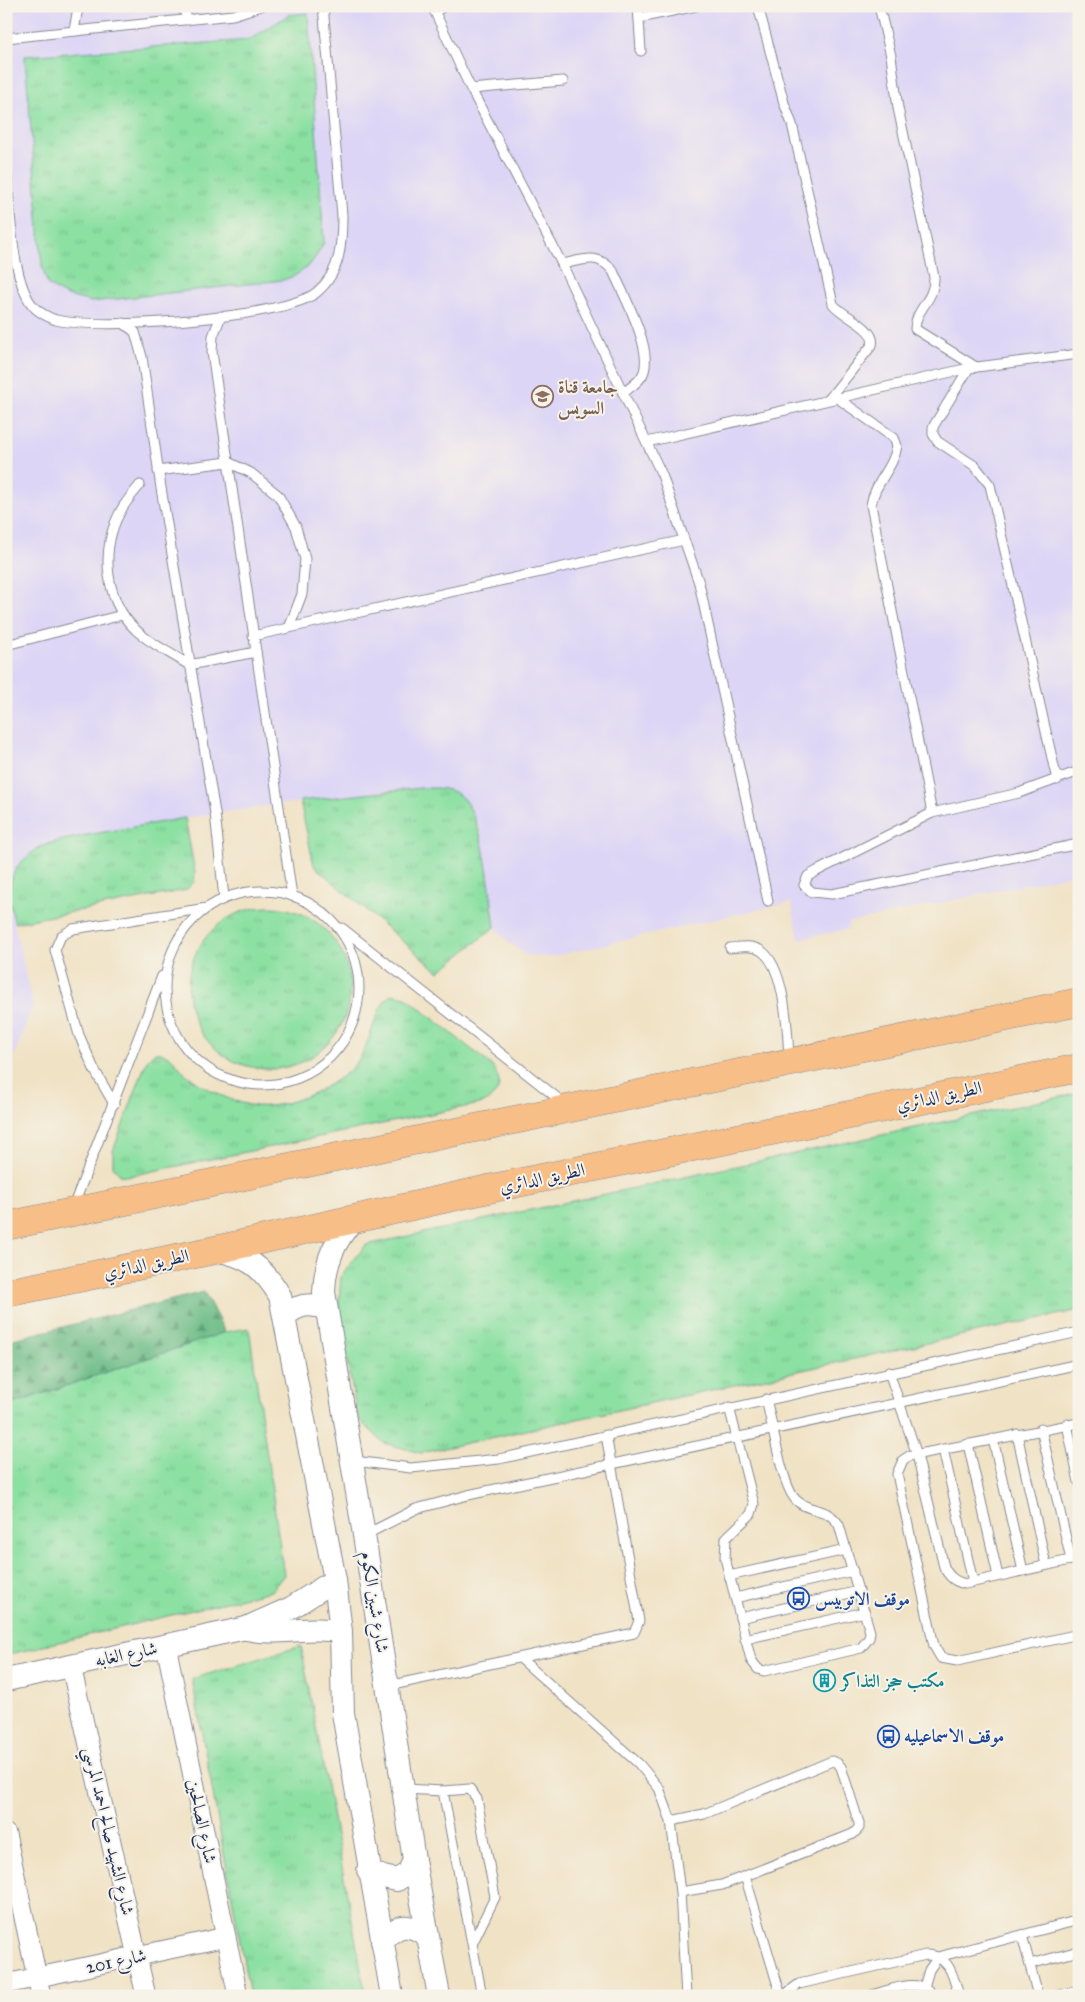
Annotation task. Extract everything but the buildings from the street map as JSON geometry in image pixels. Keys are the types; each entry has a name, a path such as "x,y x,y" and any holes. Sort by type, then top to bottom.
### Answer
{"main road":[{"path":"6,1226 1079,1002"},
{"name":"الطريق الدائري","path":"6,1293 215,1250 356,1216 1079,1068"}],"street":[{"name":"شارع شبين الكوم","path":"356,1216 335,1243 328,1259 325,1275 326,1309 353,1461 414,1860 439,1996"},
{"name":"شارع شبين الكوم","path":"215,1250 235,1254 254,1263 269,1278 280,1296 285,1316 335,1580 341,1632 343,1713 368,1870 392,1996"},
{"path":"285,1316 304,1305 326,1309"},
{"name":"شارع الغابه","path":"6,1680 246,1628 291,1608 335,1580"},
{"name":"شارع الغابه","path":"246,1628 274,1632 314,1628 341,1632"},
{"name":"شارع الصالحين","path":"166,1645 238,1996"},
{"name":"شارع الشهيد صالح احمد المرسي","path":"71,1666 146,1996"},
{"path":"6,1834 41,1996"},
{"path":"368,1870 382,1877 396,1880 408,1873 414,1860"},
{"path":"382,1941 390,1932 404,1926 417,1928 427,1936"},
{"name":"شارع 201","path":"6,1984 226,1937"}],"lane":[{"path":"74,31 80,6"},
{"path":"182,6 188,20"},
{"path":"6,38 233,15 262,6"},
{"path":"6,163 18,274 24,293 36,309 54,320 74,323 123,323 221,316 288,306 303,300 317,292 330,278 338,261 342,238 342,215 323,6"},
{"path":"445,6 433,9 471,89 562,264 647,442 684,540 699,583 768,901"},
{"path":"638,6 641,51"},
{"path":"639,18 696,6"},
{"path":"758,6 782,97 792,124 833,304 839,312 870,332 874,339 872,345 832,398"},
{"path":"879,6 893,64 898,108 934,277 935,288 931,298 918,315 915,329 973,368"},
{"path":"471,89 563,81"},
{"path":"562,264 598,258 606,262 613,271 645,345 647,363 643,377 623,393"},
{"path":"221,316 213,336 212,352 292,896"},
{"path":"123,323 135,332 140,345 158,471 215,812 224,898"},
{"path":"647,442 832,398 973,368 1079,354"},
{"path":"973,368 934,427 933,434 937,441 975,466 990,485 1057,780"},
{"path":"832,398 894,438 897,446 892,463 872,494 871,505 932,812"},
{"path":"158,471 228,462 251,473 278,495 296,526 305,559 302,594 289,628"},
{"path":"140,486 123,507 112,532 108,559 110,586 122,615 143,636 190,665 256,652"},
{"path":"253,636 684,540"},
{"path":"6,645 122,615"},
{"path":"1079,771 1019,793 932,812 808,876 804,885 812,892 832,894 1079,844"},
{"path":"72,1212 176,942 190,923 224,898 267,891 292,896 314,906 570,1108"},
{"path":"114,1104 94,1069 79,1036 55,950 61,936 73,929 208,908"},
{"path":"170,957 165,986 168,1014 179,1040 198,1061 222,1077 248,1085 276,1085 302,1077 326,1062 344,1042 355,1019 360,994 358,968 350,944 334,923"},
{"path":"730,948 745,946 760,950 771,961 784,1004 789,1062"},
{"path":"353,1461 410,1468 442,1467 499,1459 729,1407 1079,1332"},
{"path":"364,1536 416,1509 437,1502 1079,1364"},
{"path":"889,1372 917,1455 944,1567 948,1576 956,1582 965,1584 1075,1559 1041,1430"},
{"path":"729,1407 754,1504 751,1514 726,1538 725,1558 754,1665 764,1671 861,1648 869,1638 870,1632 839,1525 828,1513 801,1504 792,1495 787,1484 766,1399"},
{"path":"1079,1424 1067,1424 917,1455 903,1460 897,1474 938,1655 951,1661 1079,1634"},
{"path":"1067,1424 1079,1482"},
{"path":"1017,1434 1046,1565"},
{"path":"388,1686 630,1635 637,1630 639,1622 606,1435"},
{"path":"993,1439 1023,1571"},
{"path":"968,1444 998,1576"},
{"path":"943,1449 973,1582"},
{"path":"729,1576 846,1550"},
{"path":"735,1598 853,1571"},
{"path":"740,1618 859,1591"},
{"path":"746,1639 865,1612"},
{"path":"520,1658 650,1775 666,1802 671,1821 680,1892 686,1996"},
{"path":"671,1821 704,1814 832,1761 837,1763 859,1824 857,1832 744,1876 713,1887 680,1892"},
{"path":"404,1789 443,1791 470,1789 477,1799 496,1897 472,1942"},
{"path":"443,1791 482,1996"},
{"path":"744,1876 782,1996 799,1984 926,1956 938,1957 1079,1920"},
{"path":"1022,1935 1038,1996"},
{"path":"1030,1964 1079,1952"},
{"path":"924,1987 929,1970 938,1957"},
{"path":"938,1957 951,1968 959,1996"},
{"path":"869,1996 920,1985 929,1989 933,1996"},
{"path":"1056,1996 1079,1990"}],"shaded area":[{"name":"جامعة قناة السويس","path":"6,6 1079,6 1079,873 848,923 849,929 799,939 791,902 550,957 526,955 509,943 495,927 479,824 395,790 215,813 87,835 8,897 33,1006 6,1076"}],"green space":[{"path":"308,13 324,243 308,266 303,271 283,280 91,302 65,295 48,285 42,266 25,56 249,40 289,15"},
{"path":"421,788 441,788 455,792 468,805 475,819 485,856 495,927 439,972 314,866 300,801"},
{"path":"185,818 195,873 194,882 186,890 15,923 8,897 12,876 19,864 36,849 50,843 87,835"},
{"path":"277,907 300,913 320,925 332,937 347,964 350,988 347,1012 344,1019 332,1039 320,1051 293,1066 261,1069 238,1063 218,1051 206,1039 191,1012 188,980 194,957 206,937 218,925 245,910"},
{"path":"391,994 406,997 491,1065 498,1077 499,1086 490,1099 484,1103 129,1176 120,1175 113,1166 113,1151 147,1060 155,1052 168,1056 186,1074 204,1087 235,1101 262,1106 290,1102 331,1084 352,1068 364,1051 379,1011"},
{"path":"1079,1093 1079,1310 421,1453 384,1443 358,1419 338,1312 341,1276 366,1245"},
{"path":"204,1292 225,1332 6,1406 6,1341"},
{"path":"249,1328 284,1575 271,1591 6,1655 6,1406 225,1332"},
{"path":"301,1646 366,1996 250,1996 192,1679"}],"place":[{"name":"جامعة قناة السويس","path":"542,397"},
{"name":"موقف الاتوبيس","path":"799,1599"},
{"name":"مكتب حجز التذاكر","path":"825,1681"},
{"name":"موقف الاسماعيليه","path":"888,1736"}]}
